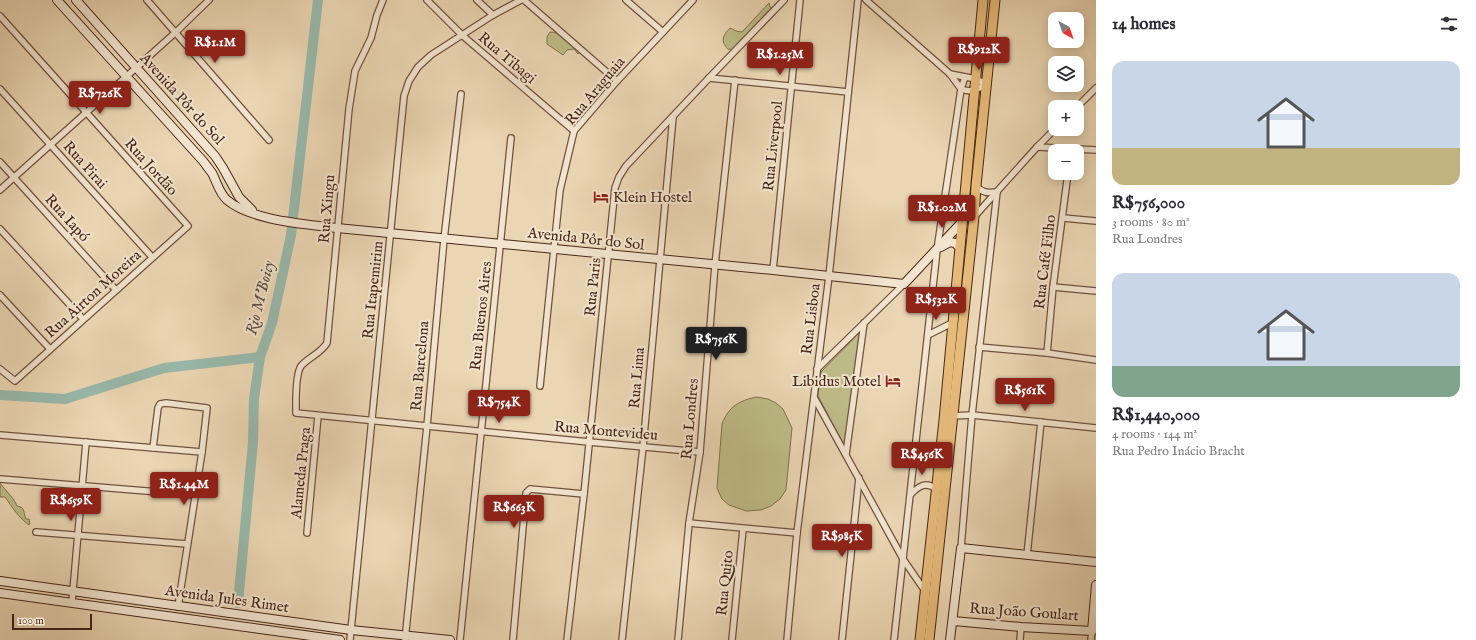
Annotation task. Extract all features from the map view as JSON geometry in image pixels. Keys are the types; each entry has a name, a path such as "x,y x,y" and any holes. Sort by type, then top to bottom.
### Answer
{"main road":[{"path":"920,640 983,0"},
{"path":"929,640 974,217 995,0"}],"street":[{"name":"Avenida Pôr do Sol","path":"56,0 203,160 226,200 250,212 284,220 391,234 773,270 904,284"},
{"name":"Avenida Pôr do Sol","path":"76,0 206,146 224,168 234,189 243,202 249,208 265,216"},
{"path":"147,0 269,140"},
{"path":"0,190 176,32 209,0"},
{"name":"Rua Xingu","path":"296,413 298,372 302,366 322,350 327,343 349,109 355,71 371,38 376,15 383,0"},
{"name":"Rua Tibagi","path":"427,0 463,36 574,131"},
{"path":"477,0 493,16"},
{"name":"Rua Itapemirim","path":"350,640 373,421 404,96 409,81 418,67 431,55 521,0"},
{"path":"524,0 617,81"},
{"path":"626,0 663,32"},
{"name":"Rua Araguaia","path":"540,386 560,190 574,131 617,81 693,0"},
{"name":"Rua Paris","path":"567,640 584,494 615,188 619,177 626,166 784,0"},
{"name":"Rua Liverpool","path":"773,270 800,0"},
{"name":"Rua Lisboa","path":"787,640 797,533 829,276 858,0"},
{"path":"866,0 950,74 961,88 966,91 974,91 986,84"},
{"name":"Rua Jordão","path":"0,16 188,226"},
{"path":"950,74 976,79 986,84"},
{"path":"894,640 937,250 961,88 965,77"},
{"path":"709,78 848,92"},
{"name":"Rua Londres","path":"678,640 689,524 700,452 715,265 734,80"},
{"path":"1084,100 1096,88"},
{"name":"Rua Pirai","path":"0,89 152,257"},
{"name":"Rua Barcelona","path":"405,638 427,426 444,239 460,94"},
{"name":"Rua Lima","path":"622,640 643,446 673,117"},
{"path":"974,217 1048,136"},
{"name":"Rua Buenos Aires","path":"460,640 511,138"},
{"path":"1037,147 1048,148"},
{"path":"1084,150 1096,150"},
{"name":"Rua Iapó","path":"0,162 116,290"},
{"path":"212,174 224,168"},
{"name":"Rua Café Filho","path":"1047,353 1053,287 1067,180"},
{"path":"976,186 982,192 997,192"},
{"path":"226,200 232,196 234,189"},
{"path":"950,640 961,548 979,347 997,192"},
{"path":"1063,218 1096,221"},
{"path":"817,369 904,284 961,223"},
{"name":"Rua Airton Moreira","path":"0,369 15,380 188,226"},
{"path":"0,229 83,320"},
{"path":"937,250 950,242 955,243 959,247"},
{"path":"1053,287 1096,291"},
{"path":"0,295 50,349"},
{"path":"928,335 952,323"},
{"path":"846,455 864,324"},
{"path":"979,347 1047,353 1096,360"},
{"path":"814,398 903,559 925,591"},
{"path":"153,448 158,408 160,404 166,403 207,408 202,452 178,607"},
{"name":"Rua Montevideu","path":"296,413 700,452"},
{"path":"952,416 972,415 1096,428"},
{"name":"Alameda Praga","path":"306,533 318,416"},
{"path":"1027,555 1041,422"},
{"path":"0,435 202,452"},
{"path":"72,602 86,442"},
{"path":"842,640 859,477"},
{"path":"0,479 195,495"},
{"path":"911,494 917,488 925,485 931,485 936,489"},
{"path":"513,640 526,493 530,489 584,494"},
{"path":"689,524 797,533"},
{"name":"Rua Quito","path":"732,640 743,529"},
{"path":"36,532 187,544"},
{"path":"961,548 1096,562"},
{"name":"Avenida Jules Rimet","path":"0,581 405,638 450,640"},
{"path":"1091,640 1094,634 1096,585"},
{"name":"Avenida Jules Rimet","path":"0,593 340,640"},
{"name":"Rua João Goulart","path":"953,621 1094,634"},
{"path":"1020,640 1021,627"}],"shaded area":[{"path":"769,3 771,10 735,50 728,49 723,41 723,38 730,28 742,32"},
{"path":"550,32 554,32 568,38 583,50 578,54 574,49 567,50 563,55 547,44 547,37"},
{"path":"860,332 845,447 818,396 821,372"},
{"path":"756,397 768,399 783,409 792,428 786,490 780,499 771,506 761,510 746,511 729,505 722,499 717,488 722,424 728,413 735,405 744,400"},
{"path":"0,483 12,497 17,506 23,509 26,519 29,519 29,525 19,516 5,497 0,497"}],"waterway":[{"name":"Rio M'Boicy","path":"238,603 253,442 254,399 260,357 272,323 291,235 318,0"},
{"path":"0,395 65,399 164,368 260,357"}],"place":[{"name":"Klein Hostel","path":"601,197"},
{"name":"Libidus Motel","path":"893,381"}]}
